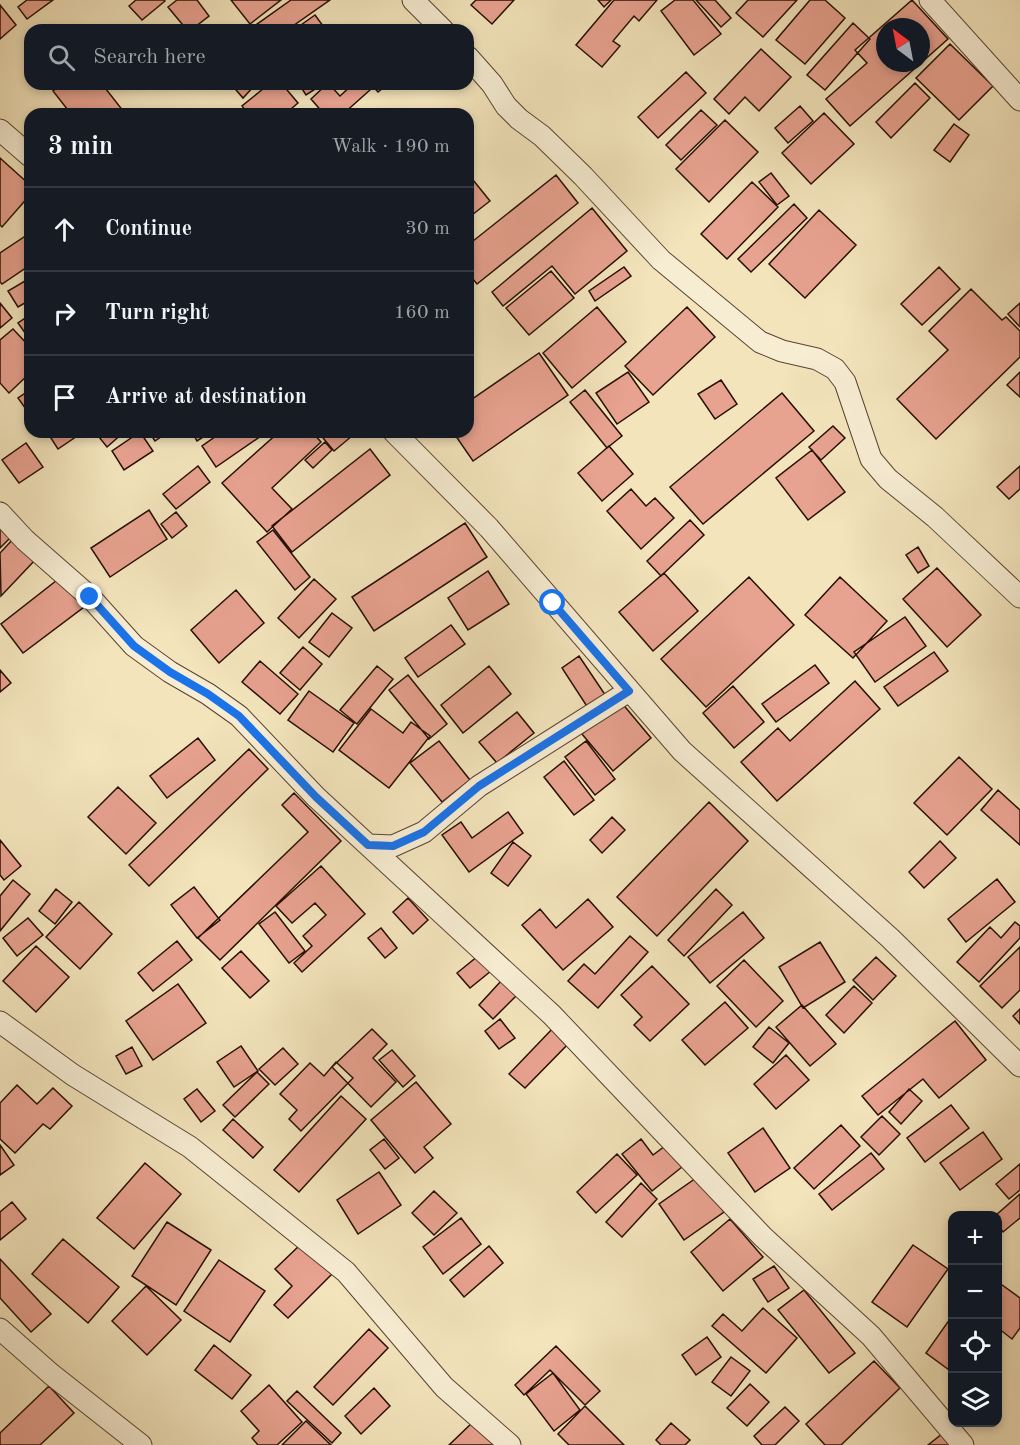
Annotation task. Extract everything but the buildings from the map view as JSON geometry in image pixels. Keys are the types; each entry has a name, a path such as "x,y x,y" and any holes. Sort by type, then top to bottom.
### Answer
{"street":[{"path":"413,0 437,24"},
{"path":"930,0 1020,100"},
{"path":"474,64 492,84 506,106 575,168 661,260 760,342 782,351 817,359 835,369 845,382 871,459 888,479 934,517 1020,597"},
{"path":"0,130 24,151"},
{"path":"400,438 489,528 682,751 890,938 1020,1066"},
{"path":"0,513 25,540 90,597 134,646 239,716 316,797 552,1015 763,1237 871,1336 963,1445"},
{"path":"368,845 393,846 424,832 479,786 629,691"},
{"path":"0,1023 73,1075 190,1147 346,1272 444,1387 510,1445"},
{"path":"0,1329 51,1374 141,1445"}],"route":[{"path":"90,597 134,646 239,716 316,797 368,845 393,846 424,832 479,786 629,691 553,603"}]}
